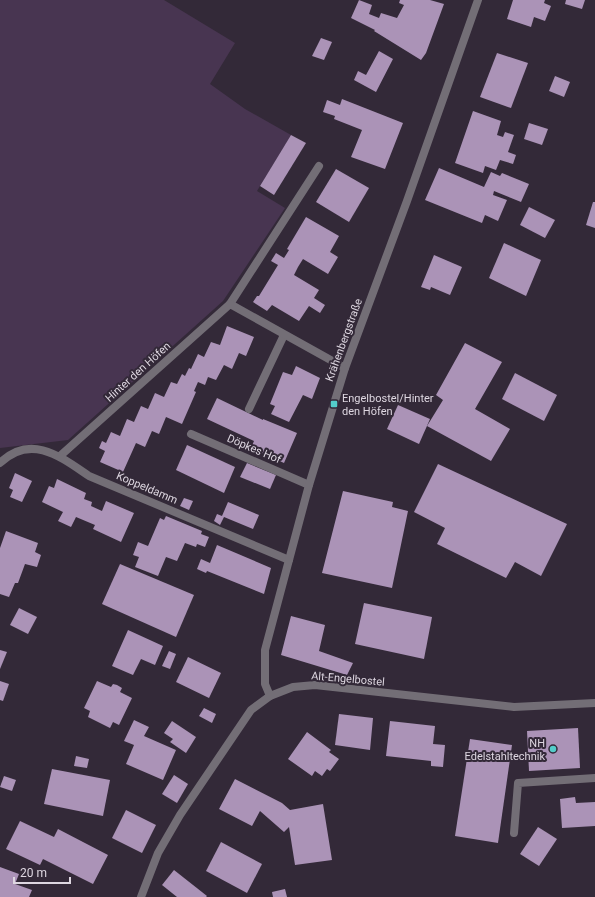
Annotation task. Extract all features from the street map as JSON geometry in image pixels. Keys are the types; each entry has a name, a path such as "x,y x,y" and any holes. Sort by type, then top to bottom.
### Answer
{"street":[{"name":"Krähenbergstraße","path":"270,696 265,684 265,650 309,485 345,368 407,201 478,0"},
{"name":"Hinter den Höfen","path":"60,456 230,304 319,166"},
{"path":"230,304 345,368"},
{"path":"249,409 284,335"},
{"name":"Döpkes Hof","path":"191,434 309,485"},
{"name":"Koppeldamm","path":"0,463 8,455 18,451 39,448 60,456 89,476 289,560"},
{"name":"Alt-Engelbostel","path":"141,897 158,853 180,815 250,710 270,696 293,686 315,685 514,707 595,703"},
{"path":"514,833 518,783 595,778"}],"shaded area":[{"path":"0,0 164,0 235,43 210,84 245,109 291,135 257,191 285,208 223,301 68,440 0,448"}],"building":[{"path":"359,0 372,5 369,14 379,18 381,13 397,18 404,5 399,3 400,0 430,0 444,4 426,53 421,60 374,31 375,30 351,18"},
{"path":"513,0 545,0 544,3 551,6 545,21 534,17 531,27 507,19"},
{"path":"566,0 585,0 582,9 565,4"},
{"path":"321,38 332,42 324,60 312,56"},
{"path":"379,51 393,59 376,92 354,80 358,71 366,75"},
{"path":"497,53 528,63 511,108 480,97"},
{"path":"555,76 570,82 564,97 549,91"},
{"path":"342,99 403,123 385,169 351,157 362,130 334,119 335,116 323,112 327,100 340,105"},
{"path":"473,111 501,121 497,135 503,137 505,132 514,135 508,152 516,155 513,164 500,160 496,170 485,166 483,173 455,163"},
{"path":"529,123 548,129 542,145 524,139"},
{"path":"291,135 306,143 274,195 260,186"},
{"path":"439,168 484,187 491,172 500,176 502,173 529,184 521,202 494,191 493,195 507,200 498,221 485,215 482,223 425,200"},
{"path":"336,169 369,188 349,222 316,202"},
{"path":"593,202 595,202 595,228 586,225"},
{"path":"529,207 555,220 545,238 520,225"},
{"path":"306,217 339,236 330,252 338,257 328,274 303,259 298,267 294,275 319,290 314,298 325,305 320,313 309,306 299,321 272,305 267,311 253,302 257,296 259,296 278,265 271,261 276,253 284,258 289,250 287,249"},
{"path":"504,243 541,260 526,296 489,278"},
{"path":"434,255 462,267 450,295 431,287 430,290 421,287"},
{"path":"227,326 254,337 246,356 239,353 232,369 224,365 216,380 208,377 205,385 198,382 194,391 196,392 182,424 166,417 159,434 152,431 145,447 136,443 123,472 100,462 105,451 99,448 102,441 106,443 111,432 120,436 127,419 134,422 141,406 148,409 155,393 164,397 171,382 177,384 182,374 185,376 189,368 191,369 198,354 204,357 211,342 220,345"},
{"path":"465,343 502,362 475,409 510,429 491,461 427,426 443,400 436,395"},
{"path":"296,366 320,378 312,399 303,395 289,422 271,414 275,406 270,404 283,372 292,375"},
{"path":"515,373 557,395 544,421 502,399"},
{"path":"217,398 263,420 297,433 284,463 251,448 254,441 207,419"},
{"path":"398,405 430,419 419,444 387,429"},
{"path":"187,445 235,467 224,493 176,470"},
{"path":"247,463 276,475 270,489 240,477"},
{"path":"438,464 567,524 541,576 515,562 506,578 437,544 445,528 414,512"},
{"path":"15,473 32,481 22,502 10,497 13,490 9,488"},
{"path":"57,479 86,493 84,499 92,502 91,506 102,511 106,501 134,513 121,542 93,529 95,525 76,517 71,527 58,521 63,512 42,502 49,486 54,488"},
{"path":"343,491 393,502 392,507 408,511 392,588 322,573"},
{"path":"184,498 193,501 189,510 180,506"},
{"path":"228,502 259,515 253,529 224,517 220,525 214,521 217,514 222,516"},
{"path":"166,516 202,531 201,534 209,537 205,547 197,544 196,547 185,543 177,561 166,557 158,576 135,567 139,557 133,555 138,542 148,546 160,518 164,520"},
{"path":"6,531 38,543 35,552 41,555 37,567 25,564 18,583 15,583 9,597 0,594 0,548"},
{"path":"217,545 271,568 264,594 207,571 206,573 197,569 201,559 210,563"},
{"path":"120,564 194,595 176,637 102,604"},
{"path":"364,603 432,617 424,659 355,644"},
{"path":"19,608 37,617 28,634 10,625"},
{"path":"291,616 325,625 319,651 353,663 347,675 281,655"},
{"path":"128,630 163,646 155,665 141,659 133,675 112,666"},
{"path":"0,650 7,652 0,669"},
{"path":"169,651 176,654 170,669 162,666"},
{"path":"188,657 221,673 209,698 176,682"},
{"path":"0,681 9,684 3,701 0,700"},
{"path":"97,681 111,687 113,684 117,685 122,688 120,692 132,698 119,725 113,722 110,728 88,717 90,711 84,708"},
{"path":"204,708 216,714 212,723 199,716"},
{"path":"339,714 373,718 370,750 335,745"},
{"path":"134,720 149,727 144,736 176,750 163,780 126,764 134,745 124,741"},
{"path":"172,721 196,737 186,753 170,742 173,739 164,733"},
{"path":"390,721 435,726 433,744 445,745 443,767 431,766 431,761 386,756"},
{"name":"NH Edelstahltechnik","path":"578,728 580,768 529,771 527,731"},
{"path":"307,732 331,750 329,752 339,759 330,771 327,769 322,776 315,771 312,776 288,759"},
{"path":"470,739 512,745 498,843 455,836"},
{"path":"76,756 89,759 87,768 74,766"},
{"path":"52,769 110,780 103,816 44,804"},
{"path":"174,775 188,784 177,803 162,794"},
{"path":"4,776 16,780 12,791 0,787"},
{"path":"235,779 282,803 290,810 323,804 332,860 295,865 289,827 284,832 260,811 252,826 219,809"},
{"path":"575,797 576,803 595,802 595,826 562,828 560,799"},
{"path":"126,810 156,825 142,853 112,838"},
{"path":"20,821 54,837 58,829 108,855 93,884 43,859 40,865 6,849"},
{"path":"538,827 557,839 539,866 520,854"},
{"path":"221,842 262,864 247,893 206,871"},
{"path":"0,867 19,874 15,884 32,890 29,897 0,897"},
{"path":"174,870 207,896 177,897 162,885"},
{"path":"285,889 287,897 273,897 272,892"}],"place":[{"name":"Engelbostel/Hinter den Höfen","path":"334,404"},
{"name":"NH Edelstahltechnik","path":"553,749"}]}
